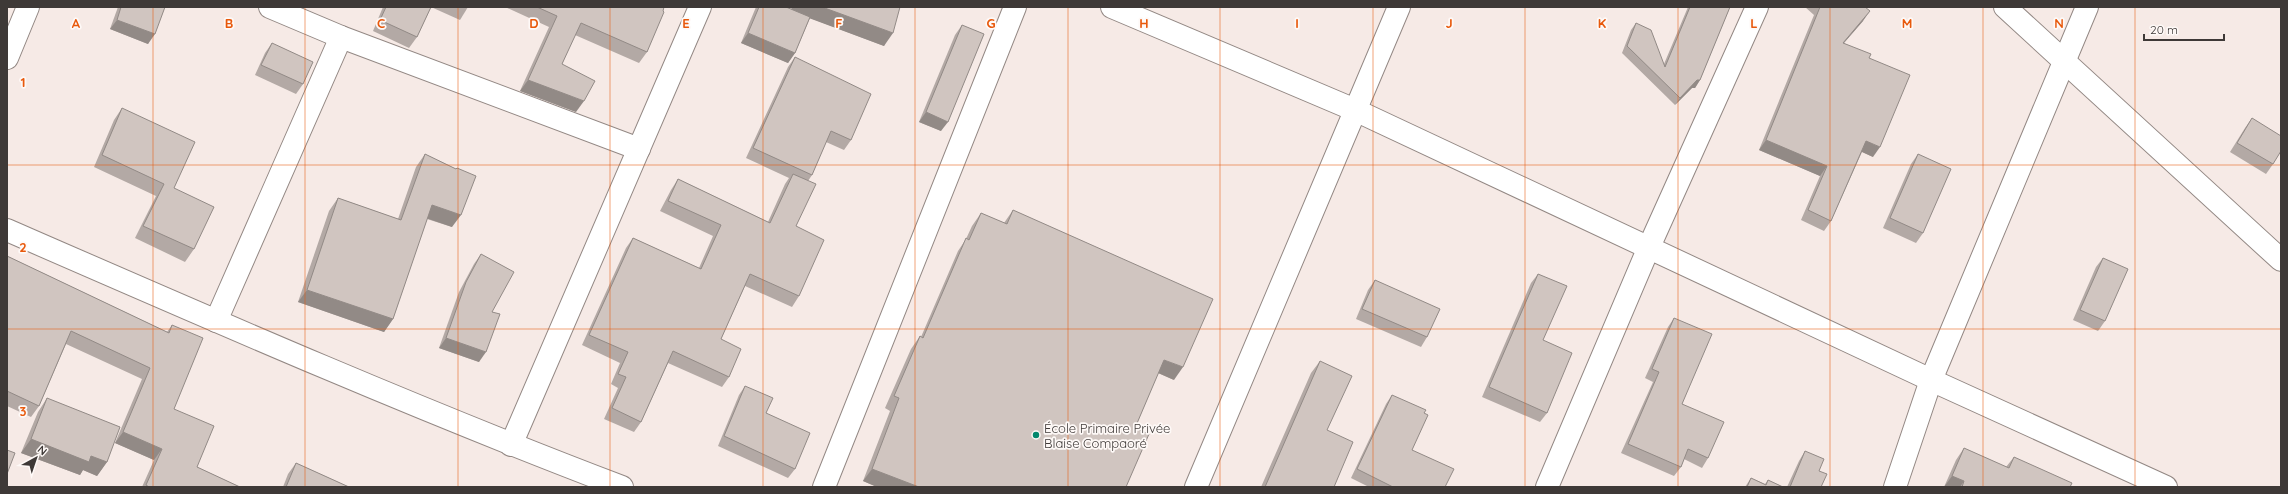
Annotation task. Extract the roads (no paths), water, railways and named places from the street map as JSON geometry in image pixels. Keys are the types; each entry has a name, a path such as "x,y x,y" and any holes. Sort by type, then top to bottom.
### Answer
{"street":[{"path":"270,7 341,37 639,149"},
{"path":"511,445 700,7"},
{"path":"824,487 1015,7"},
{"path":"1112,7 1355,110 1930,380 2166,487"},
{"path":"1196,487 1399,7"},
{"path":"1547,487 1649,247 1757,7"},
{"path":"2005,7 2281,260"},
{"path":"1895,487 1930,380 2087,7"},
{"path":"7,58 19,16"},
{"path":"216,321 341,37"},
{"path":"7,230 216,321 511,445 622,487"}],"place":[{"name":"École Primaire Privée Blaise Compaoré","path":"1036,435"}]}
